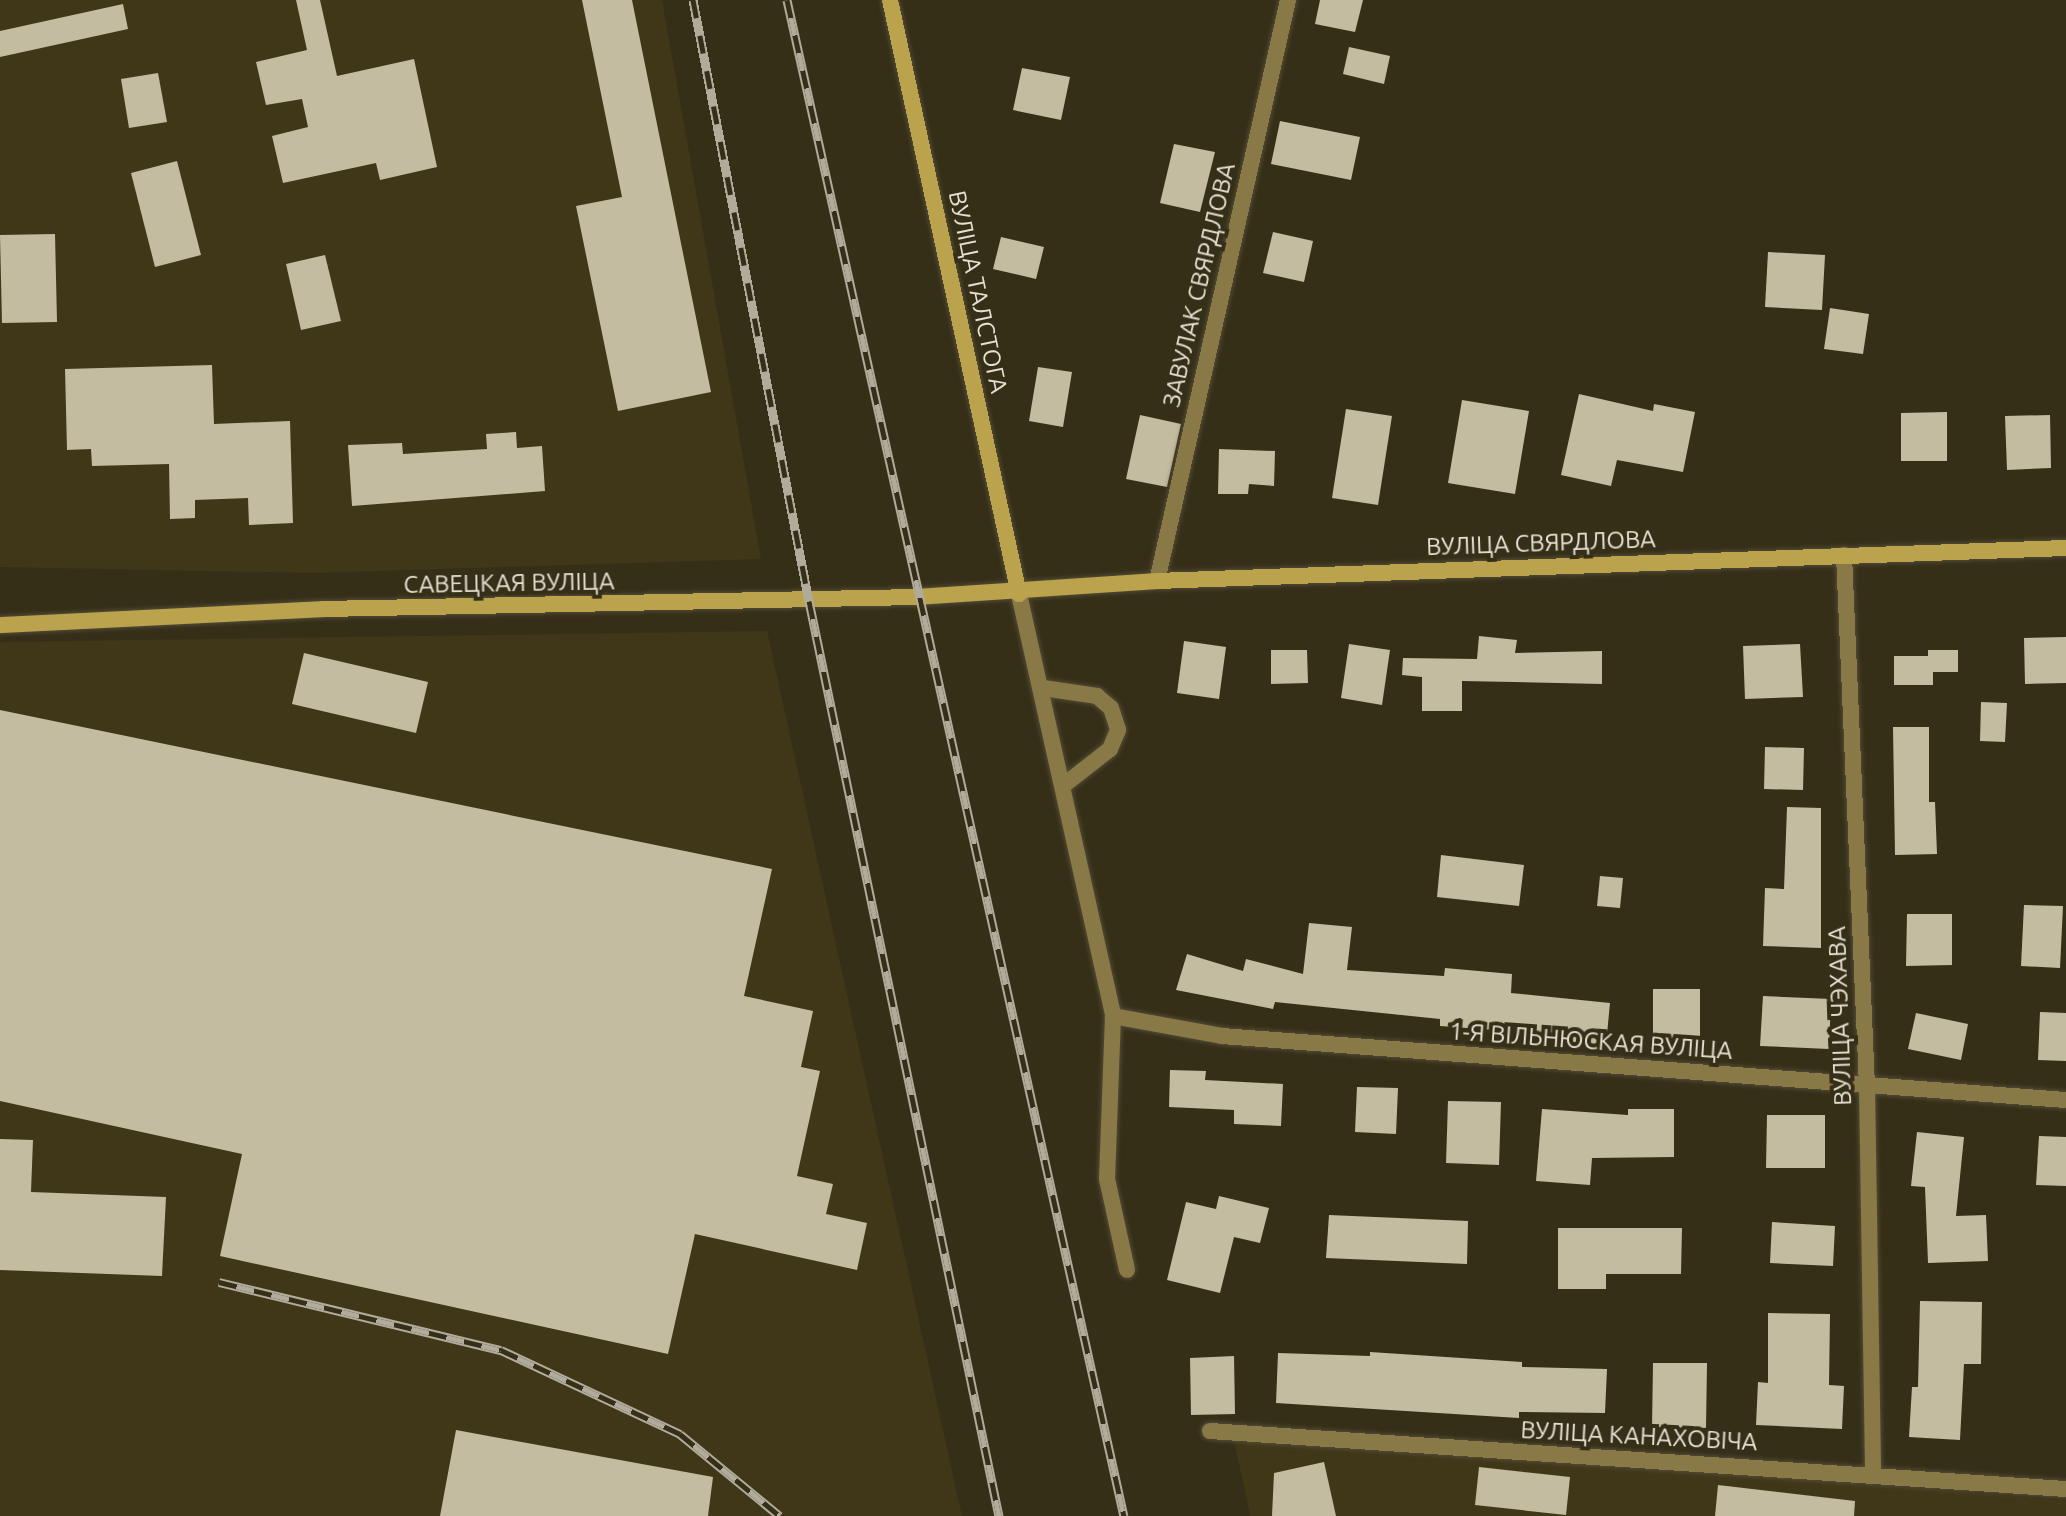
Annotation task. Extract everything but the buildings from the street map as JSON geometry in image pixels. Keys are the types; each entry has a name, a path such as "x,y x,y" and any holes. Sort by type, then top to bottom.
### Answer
{"main road":[{"name":"ВУЛІЦА ТАЛСТОГА","path":"890,0 1019,594"},
{"name":"ВУЛІЦА СВЯРДЛОВА","path":"1019,594 1157,581 2066,548"},
{"name":"САВЕЦКАЯ ВУЛІЦА","path":"0,625 323,609 1019,594"}],"street":[{"name":"ЗАВУЛАК СВЯРДЛОВА","path":"1157,581 1288,0"},
{"name":"ВУЛІЦА ЧЭХАВА","path":"1844,555 1867,1086 1873,1474"},
{"path":"1019,594 1043,688 1113,1016 1107,1179 1127,1270"},
{"path":"1043,688 1097,696 1111,708 1118,730 1110,749 1064,785"},
{"name":"1-Я ВІЛЬНЮСКАЯ ВУЛІЦА","path":"1113,1016 1222,1036 2066,1100"},
{"name":"ВУЛІЦА КАНАХОВІЧА","path":"1210,1431 2066,1489"}],"shaded area":[{"path":"0,0 662,0 761,559 313,573 0,567"},
{"path":"767,631 962,1516 0,1516 0,642"},
{"path":"1232,1430 2066,1501 2066,1516 1250,1516"}],"railway":[{"path":"693,0 809,601 999,1516"},
{"path":"787,0 1124,1516"},
{"path":"219,1282 501,1350 680,1434 780,1516"}]}
